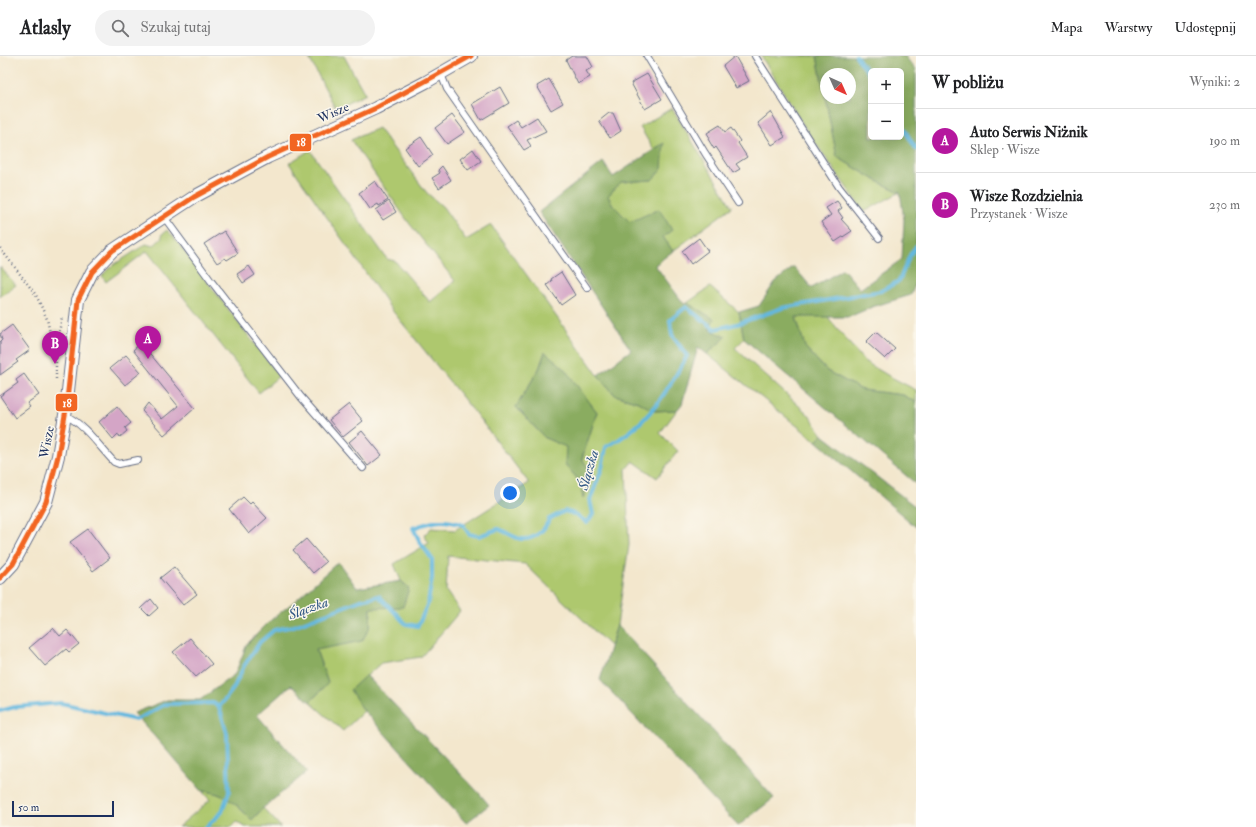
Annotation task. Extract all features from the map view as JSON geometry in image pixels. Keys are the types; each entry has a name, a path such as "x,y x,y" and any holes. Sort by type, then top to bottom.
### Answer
{"street":[{"name":"Wisze","path":"0,578 13,564 46,502 58,456 65,415 78,300 92,272 112,251 194,197 262,160 376,108 441,74 471,56"}],"lane":[{"path":"646,56 738,203"},
{"path":"755,56 835,180 879,238"},
{"path":"441,74 447,89 479,136 587,288"},
{"path":"164,217 210,281 301,397 363,468"},
{"path":"65,415 74,420 87,432 114,462 119,464 138,460"}],"path":[{"path":"0,248 36,295 47,319 53,347 71,353"},
{"path":"56,383 56,348 63,312"}],"green space":[{"path":"308,56 344,56 365,94 336,109"},
{"path":"761,56 817,56 820,71 820,104 827,104 837,157 879,182 900,192 864,212 809,134"},
{"path":"817,56 905,56 916,70 916,282 911,295 872,307 849,317 796,317 805,347 827,371 862,390 903,395 916,402 916,484 744,339 739,312 759,306 775,282 794,267 812,288 843,269 860,289 902,259 904,220 900,192 879,182 837,157 827,104 856,104 856,68 820,68 820,71"},
{"path":"672,108 732,207 673,251 663,237 630,222 613,205 607,196 621,182 652,180 664,144 653,149 640,127"},
{"path":"378,128 427,193 443,207 466,240 491,225 598,375 615,395 639,402 654,411 677,410 660,433 678,451 657,478 633,461 626,469 629,545 617,625 610,646 525,564 448,556 446,591 460,611 421,657 381,663 351,690 364,711 343,731 310,702 328,683 316,650 336,645 370,627 371,608 409,588 401,581 394,564 429,543 424,535 431,528 455,530 529,483 391,309 289,163 310,150 387,259 395,261 430,302 455,281 409,223 351,140","holes":["545,352 597,412 582,459 592,475 583,497 580,482 565,464 567,447 545,438 516,407 539,369"]},
{"path":"664,143 662,169 652,180 621,182 608,196 613,205 630,222 659,209 672,230 663,237 673,251 655,265 684,304 687,303 714,319 709,329 726,337 707,354 698,347 682,404 677,410 654,411 639,402 615,395 598,375 631,350 539,212 603,162 613,177"},
{"path":"167,230 279,376 259,393 147,251 106,282 102,276 109,268 146,244 153,246 162,238 161,235"},
{"path":"0,267 16,285 0,296"},
{"path":"710,287 739,312 744,339 735,348 808,414 823,435 816,441 707,354 725,337 709,329 714,319 687,303"},
{"path":"827,316 864,361 916,390 916,402 903,395 862,390 827,371 805,347 796,317"},
{"path":"545,352 563,367 597,412 582,458 592,475 583,498 580,482 565,464 566,447 545,438 516,407 539,369"},
{"path":"823,435 916,507 916,527 816,441"},
{"path":"338,562 357,588 401,581 409,588 403,607 371,608 370,627 362,641 316,650 328,683 310,702 291,685 257,715 307,772 263,808 252,820 230,800 217,794 202,791 134,713 167,700 200,700 235,674 247,644 271,620 296,600"},
{"path":"617,625 774,798 738,826 600,680"},
{"path":"366,675 489,805 466,823 364,711 350,690"},
{"path":"202,791 217,794 230,800 252,820 263,808 281,827 245,827 237,822 232,827 178,827 210,800"}],"building":[{"path":"572,56 587,56 593,67 586,71 590,77 578,84 566,60"},
{"path":"735,56 749,81 736,88 723,66"},
{"path":"647,74 662,99 645,109 631,83"},
{"path":"549,79 563,103 551,110 537,86"},
{"path":"500,87 509,103 481,120 472,104"},
{"path":"771,112 785,137 772,145 758,123"},
{"path":"609,113 613,113 621,131 610,138 599,121"},
{"path":"452,115 465,132 447,144 435,128"},
{"path":"537,117 546,131 527,140 531,146 524,150 507,126 516,120 521,127"},
{"path":"720,125 725,132 731,128 740,141 738,143 747,157 736,164 740,169 733,173 716,147 714,149 708,139 710,138 707,133"},
{"path":"421,137 433,155 418,166 405,148"},
{"path":"473,149 481,161 468,170 460,159"},
{"path":"442,166 451,180 439,188 432,178 440,173 438,170"},
{"path":"375,181 388,200 379,206 378,204 370,209 359,193"},
{"path":"389,201 396,212 383,220 376,210"},
{"path":"837,201 842,208 838,211 843,218 841,219 852,231 835,242 821,222 831,215 826,208"},
{"path":"224,231 238,253 227,260 225,258 217,263 204,244"},
{"path":"699,238 708,251 691,264 682,251"},
{"path":"249,266 255,275 243,283 237,274"},
{"path":"561,272 575,295 561,305 547,285 552,281 551,279"},
{"path":"12,325 30,350 16,360 18,362 0,375 0,342 2,340 0,334"},
{"path":"876,332 895,349 885,359 866,342"},
{"path":"141,343 195,408 164,435 142,411 148,403 162,419 178,406 133,350"},
{"path":"126,355 141,372 125,385 110,368"},
{"path":"24,374 39,395 27,403 30,407 15,418 0,396 18,383 16,380"},
{"path":"349,404 363,421 343,437 329,420"},
{"path":"117,406 131,423 125,428 127,431 120,437 118,434 113,439 99,422"},
{"path":"362,431 382,455 368,466 349,442"},
{"path":"243,497 250,504 252,502 267,518 249,534 229,509"},
{"path":"88,529 110,558 93,571 70,542"},
{"path":"306,539 326,562 313,573 293,550"},
{"path":"174,567 197,594 183,605 160,578"},
{"path":"151,599 158,608 149,616 141,608"},
{"path":"53,628 60,636 67,630 79,644 69,652 66,649 45,666 29,648"},
{"path":"190,638 212,664 196,677 173,652"}],"waterway":[{"name":"Ślączka","path":"856,56 868,73"},
{"name":"Ślączka","path":"904,129 916,149"},
{"name":"Ślączka","path":"206,827 222,812 229,792 227,733 219,707 233,689 244,666 260,642 274,630 294,626 361,600 379,596 406,624 418,626 428,603 432,578 432,559 420,542 413,528 432,522 443,521 463,525 469,534 479,536 498,529 517,538 527,539 539,534 549,519 565,511 577,515 587,523 593,514 590,500 602,468 606,447 633,429 654,408 671,384 687,356 672,335 670,320 686,307 715,329 737,324 782,308 881,291 899,281 910,255 916,246"},
{"path":"0,711 15,707 61,703 136,720 166,704 213,703 219,707"}],"transit line":[{"name":"18","path":"0,578 13,564 46,502 58,456 66,409 78,300 92,272 112,251 194,197 268,157 376,108 471,56"}],"place":[{"name":"Auto Serwis Niżnik","path":"148,359"},
{"name":"Wisze Rozdzielnia","path":"55,364"}]}
